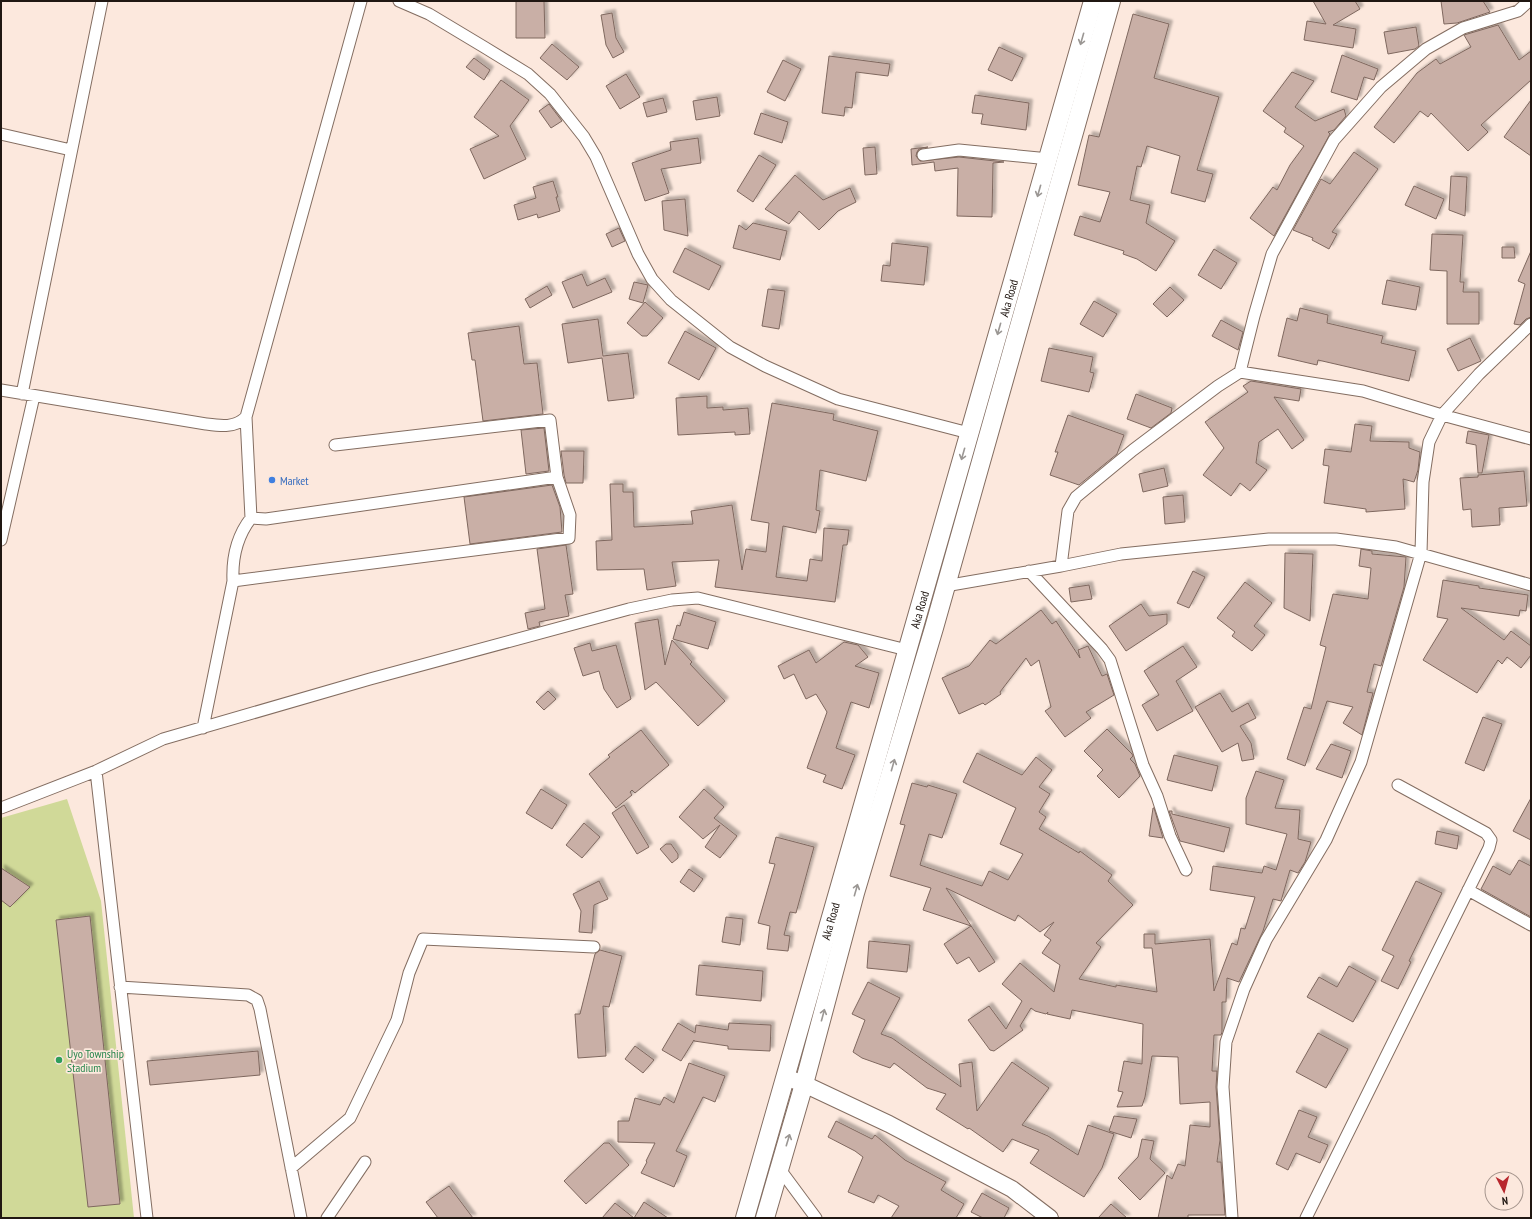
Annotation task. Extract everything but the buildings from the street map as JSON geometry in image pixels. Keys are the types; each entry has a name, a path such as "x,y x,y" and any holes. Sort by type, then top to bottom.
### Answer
{"main road":[{"name":"Aka Road","path":"745,1218 1093,1"},
{"name":"Aka Road","path":"765,1218 804,1084 855,893 945,586 1111,1"}],"street":[{"path":"22,394 102,1"},
{"path":"203,728 233,581 232,564 243,528 251,518 246,417 362,1"},
{"path":"399,1 429,14 528,74 550,94 584,137 596,157 638,254 652,279 671,300 730,347 765,366 838,399 969,433"},
{"path":"1240,372 1272,254 1334,140 1381,87 1426,49 1463,28 1518,11 1530,1"},
{"path":"1,134 71,150"},
{"path":"923,155 960,150 1049,159"},
{"path":"1232,1218 1223,1087 1226,1042 1244,989 1266,940 1326,840 1361,762 1421,553 1423,482 1429,442 1442,415 1479,374 1531,324"},
{"path":"1061,566 1068,511 1076,497 1151,436 1218,386 1240,372 1363,392 1531,439"},
{"path":"1,390 206,424 227,426 240,422 246,417"},
{"path":"1,540 34,396"},
{"path":"233,581 569,538 570,515 557,477 550,420 335,446"},
{"path":"251,518 266,519 557,477"},
{"path":"945,586 1121,554 1269,539 1336,540 1396,547 1531,585"},
{"path":"1029,571 1102,649 1110,660 1143,765 1158,796 1170,836 1186,870"},
{"path":"1,808 96,771 163,739 370,679 614,613 672,600 698,598 907,650"},
{"path":"96,771 147,1218"},
{"path":"1306,1218 1489,848 1491,840 1486,832 1398,784"},
{"path":"1468,890 1531,925"},
{"path":"291,1168 350,1118 397,1020 409,972 424,939 594,947"},
{"path":"120,987 248,995 257,1000 301,1218"},
{"path":"785,1078 804,1084 889,1124 1012,1189 1050,1218"},
{"path":"327,1218 365,1162"},
{"path":"779,1168 816,1218"}],"green space":[{"name":"Uyo Township Stadium","path":"67,799 101,901 134,1218 1,1218 1,818"}],"place":[{"name":"Market","path":"272,480"},
{"name":"Uyo Township Stadium","path":"59,1060"}]}
